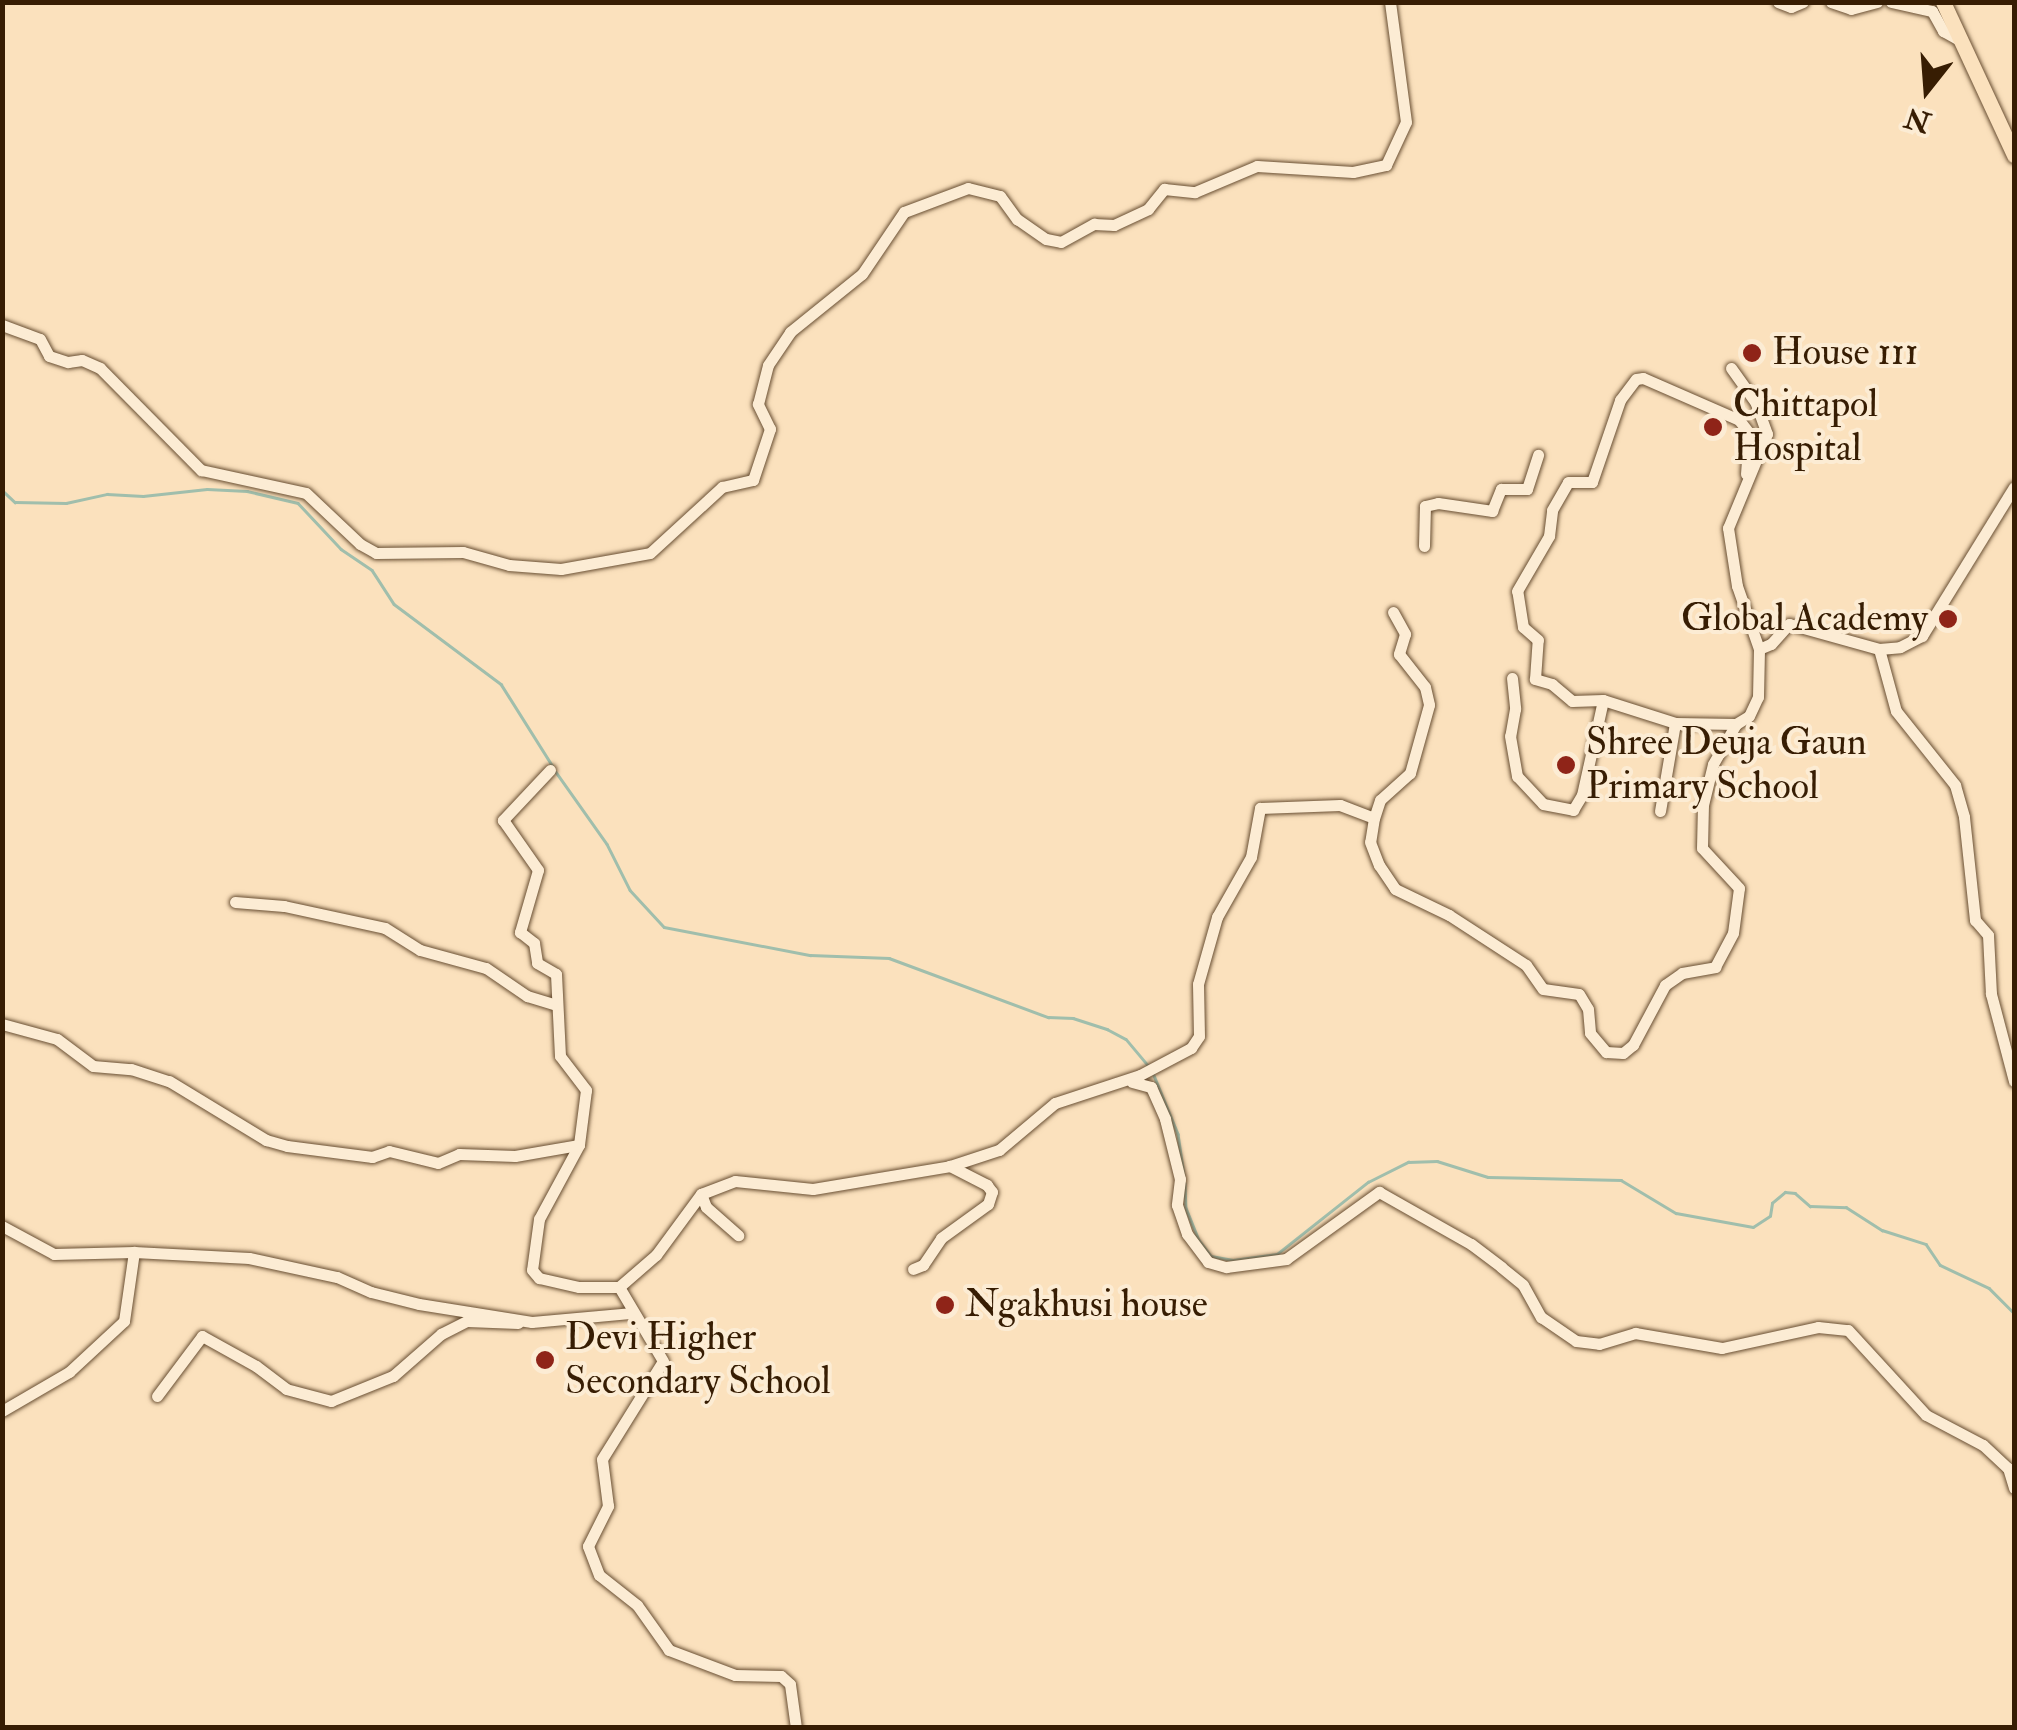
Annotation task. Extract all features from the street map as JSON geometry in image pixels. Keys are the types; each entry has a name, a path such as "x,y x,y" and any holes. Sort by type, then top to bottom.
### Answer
{"highway":[{"path":"1943,2 2014,155"}],"street":[{"path":"2,325 40,339 49,356 68,362 82,360 100,368 201,470 306,493 376,554 463,552 510,565 562,568 650,553 722,487 753,480 770,428 758,404 768,365 790,332 862,274 904,212 968,188 1000,196 1017,218 1046,239 1061,242 1094,224 1114,225 1148,209 1164,189 1194,192 1257,166 1353,172 1386,165 1406,122 1390,2"},
{"path":"1778,2 1791,7 1803,2"},
{"path":"1831,2 1851,9 1877,2"},
{"path":"1891,2 1932,11 1943,31 1961,40"},
{"path":"1394,612 1405,634 1399,654 1425,686 1429,705 1410,773 1380,800 1370,842 1395,889 1448,915 1526,965 1543,989 1579,994 1588,1009 1590,1032 1606,1052 1622,1053 1634,1045 1665,985 1682,973 1715,968 1733,933 1739,888 1702,848 1703,806 1713,764 1736,724 1749,716 1758,697 1759,649 1737,586 1728,528 1767,434 1756,402 1731,368"},
{"path":"1736,724 1675,723 1603,700 1572,701 1552,684 1535,678 1538,640 1523,626 1517,591 1549,536 1552,510 1568,482 1592,482 1620,400 1636,379 1643,378 1738,420 1749,434 1746,478"},
{"path":"1424,546 1425,506 1438,503 1492,511 1500,489 1527,489 1538,455"},
{"path":"1759,649 1771,644 1789,624 1879,649 1900,647 1922,636 2014,487"},
{"path":"1879,649 1896,712 1955,785 1964,818 1975,920 1988,935 1991,994 2014,1081"},
{"path":"1512,678 1516,709 1511,753 1517,776 1543,804 1573,810 1577,806 1603,700"},
{"path":"1660,811 1675,723"},
{"path":"550,770 502,820 538,870 520,932 534,943 537,963 556,974 560,1056 586,1090 579,1146 539,1218 532,1270 539,1278 579,1287 619,1288 656,1255 701,1194 734,1181 813,1188 950,1166 999,1150 1055,1103 1123,1082 1191,1048 1199,1036 1198,984 1218,917 1250,857 1260,808 1340,805 1374,818"},
{"path":"235,902 284,906 384,928 438,958 486,968 527,996 556,1006"},
{"path":"2,1024 56,1038 93,1066 131,1070 169,1081 266,1140 287,1146 372,1158 389,1151 438,1163 459,1154 515,1156 579,1146"},
{"path":"1123,1082 1151,1087 1165,1119 1180,1180 1177,1205 1187,1234 1208,1262 1226,1267 1286,1260 1379,1192 1471,1244 1502,1267 1523,1285 1541,1317 1576,1342 1599,1344 1635,1333 1722,1348 1818,1328 1848,1330 1926,1415 1983,1445 2008,1468 2014,1488"},
{"path":"913,1270 924,1264 941,1238 988,1204 992,1192 987,1185 950,1166"},
{"path":"701,1194 706,1207 738,1235"},
{"path":"2,1226 54,1254 134,1252 249,1258 337,1277 371,1292 419,1304 532,1322"},
{"path":"2,1412 70,1372 124,1321 134,1252"},
{"path":"619,1288 630,1313 661,1352 663,1361 602,1459 608,1506 588,1546 593,1561 599,1575 637,1604 669,1650 736,1676 782,1676 790,1684 796,1728"},
{"path":"157,1396 202,1336 256,1366 286,1389 331,1402 393,1376 441,1334 467,1320 532,1322 630,1313"}],"waterway":[{"path":"2,490 15,502 66,503 107,494 143,496 207,489 247,491 298,503 341,549 372,570 394,604 501,684 552,765"},
{"path":"556,772 607,844 630,890 664,927 810,955 889,958 1048,1017 1073,1018 1107,1029 1126,1039 1149,1066"},
{"path":"1153,1073 1178,1134 1184,1175"},
{"path":"1185,1183 1186,1208 1199,1240 1211,1256 1233,1260 1277,1254 1368,1182 1408,1162 1437,1161 1488,1177 1621,1180 1676,1213 1753,1227 1770,1216 1772,1203 1785,1192 1795,1193 1810,1206 1846,1207 1882,1230 1926,1244 1940,1265 1989,1288 2014,1313"}],"place":[{"name":"House 111","path":"1752,353"},
{"name":"Chittapol Hospital","path":"1713,427"},
{"name":"Global Academy","path":"1948,619"},
{"name":"Shree Deuja Gaun Primary School","path":"1566,765"},
{"name":"Ngakhusi house","path":"945,1305"},
{"name":"Devi Higher Secondary School","path":"545,1360"}]}
